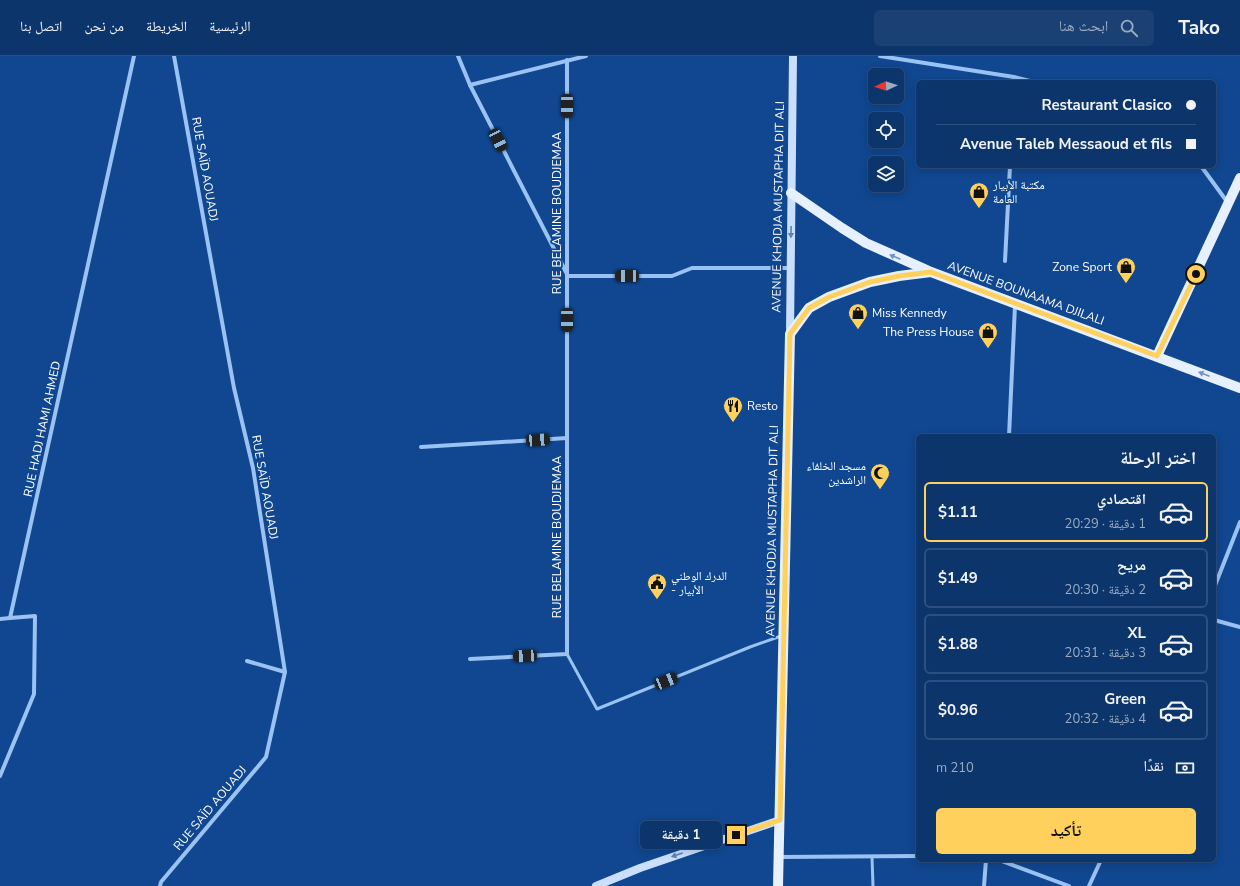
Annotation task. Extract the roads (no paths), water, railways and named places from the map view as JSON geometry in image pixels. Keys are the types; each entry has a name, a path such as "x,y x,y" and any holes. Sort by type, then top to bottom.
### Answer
{"main road":[{"name":"AVENUE KHODJA MUSTAPHA DIT ALI","path":"778,886 780,857 783,635 790,334 793,56"},
{"path":"1157,356 1240,178"},
{"path":"791,193 866,243 931,272"},
{"name":"AVENUE BOUNAAMA DJILALI","path":"790,334 809,308 829,297 870,282 899,276 931,272 1240,388"},
{"path":"596,886 640,868 780,820"}],"street":[{"name":"RUE HADJ HAMI AHMED","path":"10,618 134,56"},
{"name":"RUE SAÏD AOUADJ","path":"160,886 161,882 266,757 285,672 253,468 234,388 174,56"},
{"path":"458,56 470,85 568,276 672,276 692,268 790,268"},
{"path":"470,85 586,56"},
{"path":"880,56 1014,80"},
{"name":"RUE BELAMINE BOUDJEMAA","path":"567,60 567,654"},
{"path":"1005,261 1010,168"},
{"path":"1203,168 1228,203"},
{"path":"1008,434 1016,303"},
{"path":"421,447 567,438"},
{"path":"1216,583 1240,522"},
{"path":"0,619 35,616 34,694 0,776"},
{"path":"1216,621 1240,627"},
{"path":"470,659 567,654"},
{"path":"246,662 285,672"},
{"path":"780,857 916,856"},
{"path":"984,886 986,862"},
{"path":"1004,862 1069,886"},
{"path":"1089,886 1100,862"}],"lane":[{"path":"567,654 597,709 783,635"},
{"path":"872,857 873,886"}],"place":[{"name":"مكتبة الأبيار العامة","path":"979,209"},
{"name":"Zone Sport","path":"1126,284"},
{"name":"Miss Kennedy","path":"858,330"},
{"name":"The Press House","path":"988,349"},
{"name":"Resto","path":"733,423"},
{"name":"مسجد الخلفاء الراشدين","path":"880,490"},
{"name":"الدرك الوطني - الأبيار","path":"657,600"}]}
